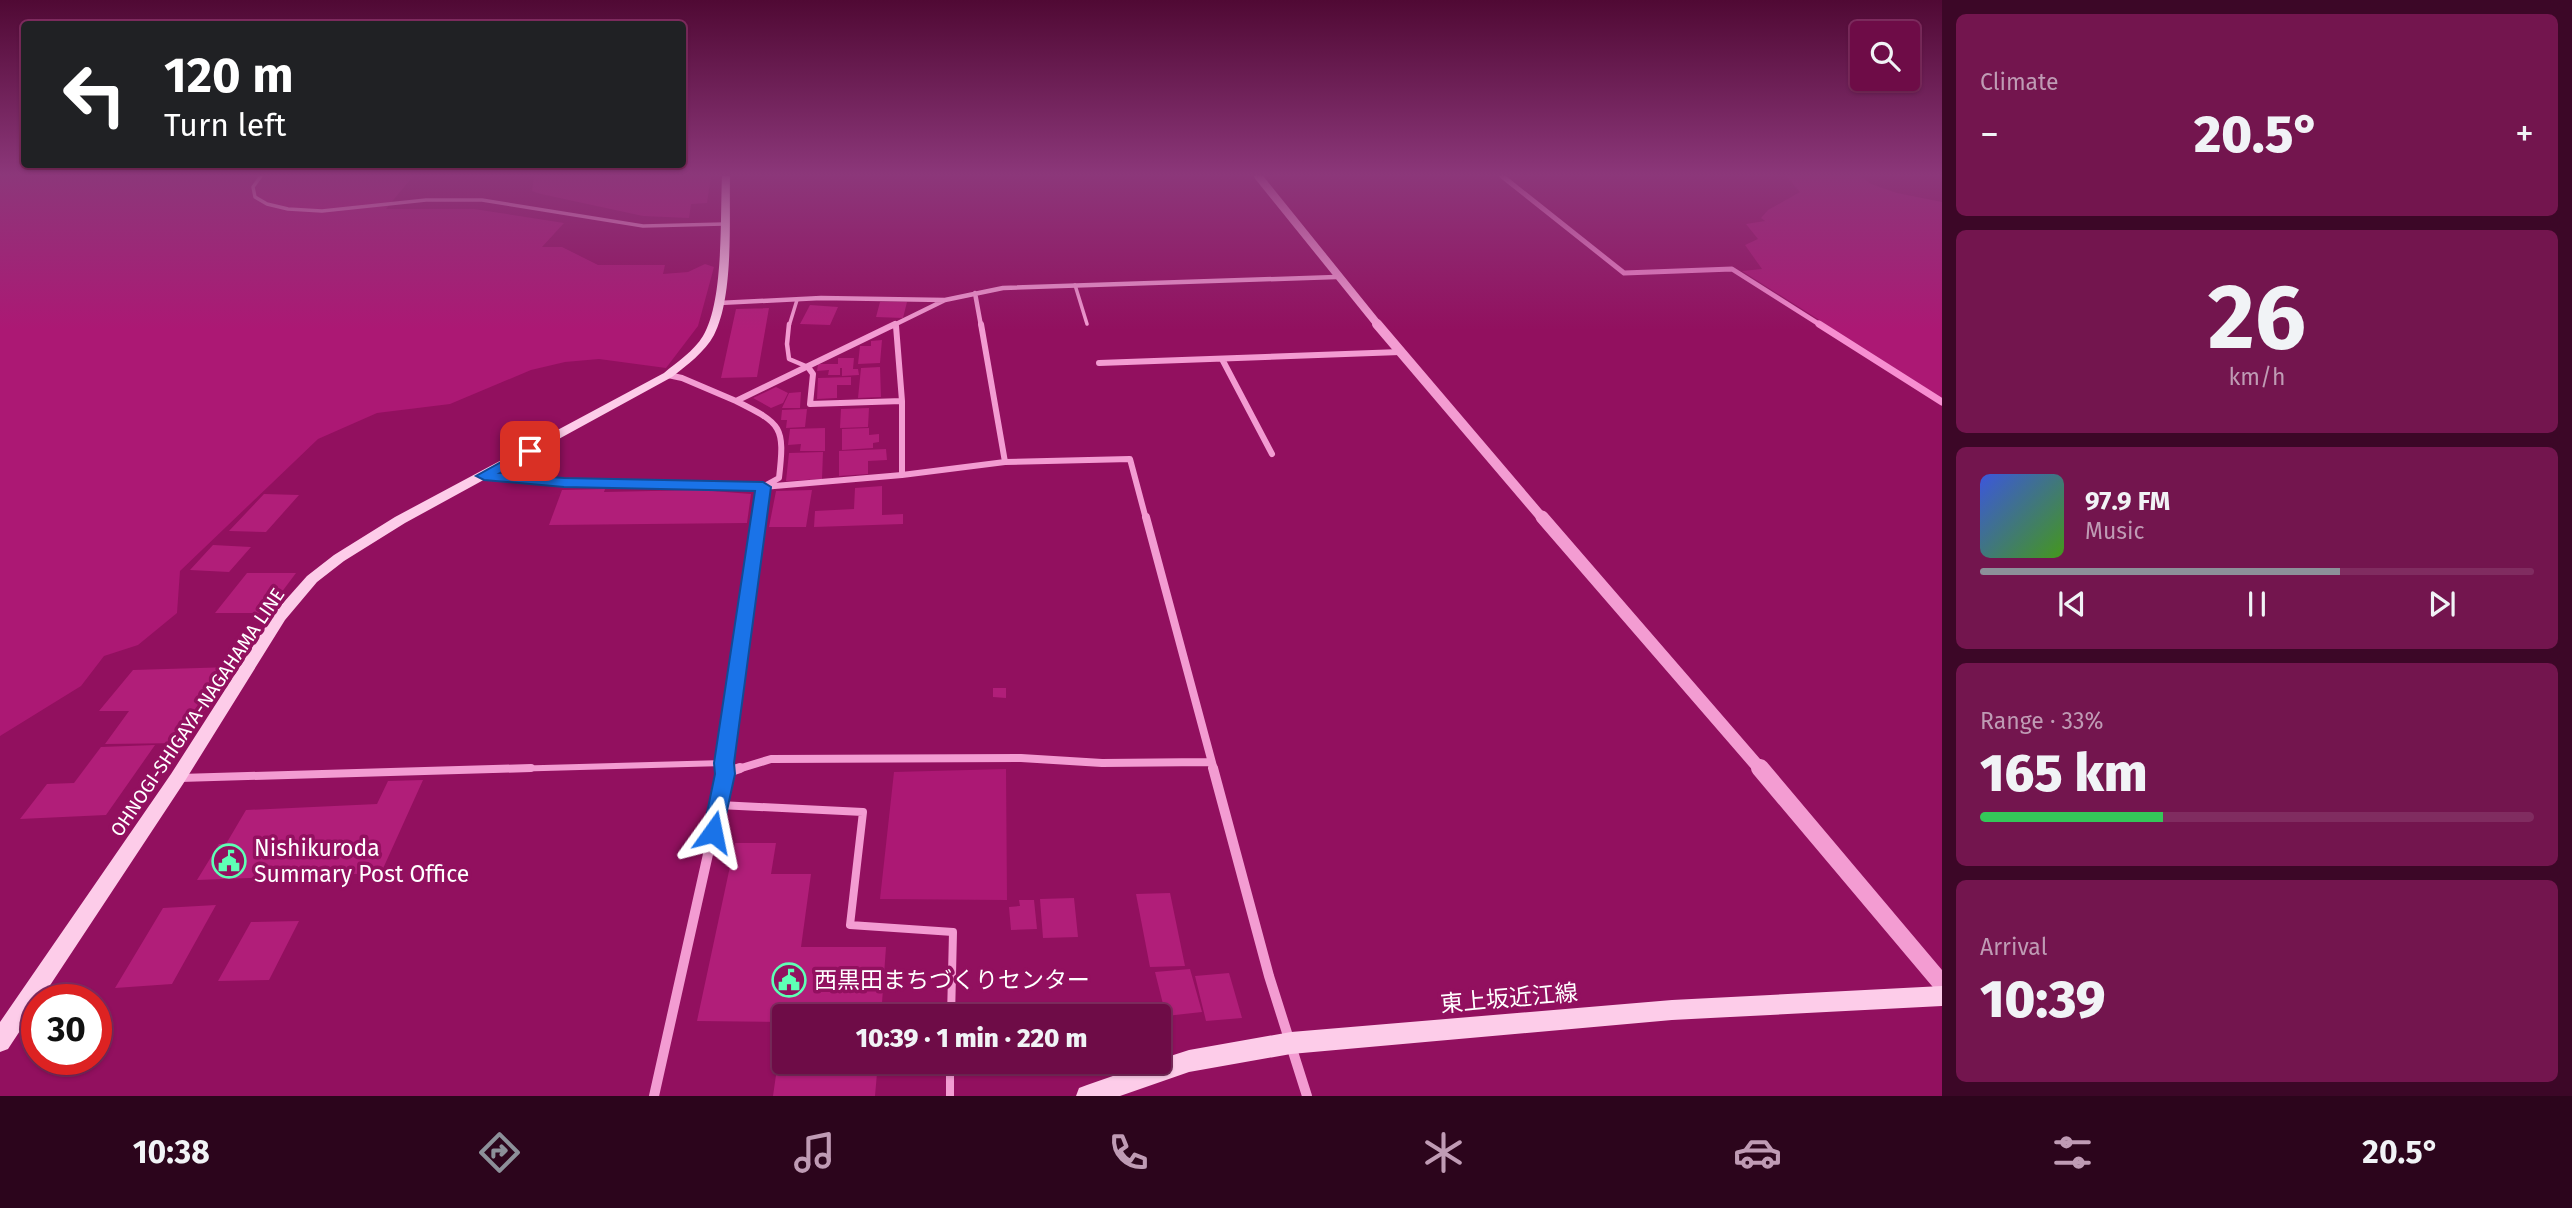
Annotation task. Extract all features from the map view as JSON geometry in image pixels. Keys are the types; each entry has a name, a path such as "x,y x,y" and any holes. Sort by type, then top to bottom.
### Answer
{"main road":[{"name":"OHNOGI-SHIGAYA-NAGAHAMA LINE","path":"0,1041 177,779 280,616 312,579 339,558 400,520 668,375 689,357 709,333 719,303 724,227"},
{"name":"東上坂近江線","path":"1087,1096 1189,1061 1291,1043 1672,1010 1942,996"}],"street":[{"path":"1297,227 1336,277 1710,710 1942,984"},
{"path":"736,401 946,300 975,293 1003,288 1336,277"},
{"path":"975,293 1005,463"},
{"path":"719,303 946,300"},
{"path":"895,326 902,401 902,475"},
{"path":"1099,363 1400,352"},
{"path":"1222,359 1272,454"},
{"path":"808,367 813,374 810,404 902,401"},
{"path":"668,375 682,378 736,401 772,419 780,428 784,439 779,478 763,487"},
{"path":"484,476 564,482 763,487 1005,463 1130,459 1209,762 1269,976 1307,1096"},
{"path":"654,1096 719,805 763,487"},
{"path":"724,768 771,759 1021,758 1102,763 1209,762"}],"lane":[{"path":"1075,285 1087,324"},
{"path":"797,300 789,319 787,353 789,359 808,367"},
{"path":"177,779 724,768"},
{"path":"719,805 863,812 850,925 954,932 951,1004"},
{"path":"950,1074 950,1096"}],"shaded area":[{"path":"0,227 560,227 542,247 562,247 598,265 665,265 663,274 688,272 705,264 714,267 698,326 666,368 599,359 565,362 531,370 450,404 377,413 318,439 180,571 177,613 138,645 104,656 81,686 0,736"},
{"path":"1749,227 1942,227 1942,398 1742,271 1762,269 1745,245 1758,239"},
{"path":"1006,769 1007,900 880,899 894,772"}],"building":[{"path":"880,302 907,302 903,318 876,317"},
{"path":"810,305 838,307 830,325 800,324"},
{"path":"769,308 757,377 721,378 736,309"},
{"path":"882,340 880,363 858,364 860,346 871,346 871,341"},
{"path":"838,358 854,358 853,369 858,369 859,375 842,376 842,368 840,375 828,375 829,370 817,371 818,364 838,364"},
{"path":"880,367 881,397 858,398 861,368"},
{"path":"851,377 851,385 837,385 837,398 817,399 818,378"},
{"path":"776,387 788,393 783,403 771,408 753,398"},
{"path":"801,392 800,408 782,408 789,393"},
{"path":"869,408 868,427 840,428 841,409"},
{"path":"807,409 805,427 786,428 787,420 781,420 782,410"},
{"path":"825,428 825,451 800,451 801,444 788,445 790,429"},
{"path":"869,428 869,435 879,434 879,442 873,443 873,448 842,450 842,429"},
{"path":"886,449 887,460 868,461 868,474 839,476 839,451"},
{"path":"823,452 822,479 786,481 789,453"},
{"path":"882,486 882,515 903,514 903,524 814,527 815,511 854,509 855,488"},
{"path":"605,489 604,492 700,490 751,494 747,523 549,525 562,490"},
{"path":"812,490 806,527 769,527 776,491"},
{"path":"264,494 299,495 266,532 229,531"},
{"path":"213,545 251,547 229,572 190,570"},
{"path":"247,573 296,573 266,613 215,613"},
{"path":"232,667 184,743 105,744 129,711 99,711 133,670"},
{"path":"993,688 1006,688 1006,698 993,697"},
{"path":"155,745 106,815 20,819 47,784 74,783 101,747"},
{"path":"423,780 381,873 197,880 219,844 226,844 246,810 377,804 388,781"},
{"path":"735,843 776,843 771,874 811,874 801,947 886,947 882,1004 772,1004 772,1022 697,1021"},
{"path":"1170,893 1185,966 1150,967 1136,894"},
{"path":"1074,898 1078,937 1043,938 1040,899"},
{"path":"1019,900 1034,900 1037,929 1011,930 1009,907 1020,906"},
{"path":"216,905 172,984 115,988 163,908"},
{"path":"299,921 269,980 218,981 251,922"},
{"path":"1190,969 1202,1012 1171,1015 1171,1004 1163,1004 1155,972"},
{"path":"1229,973 1242,1018 1206,1021 1195,976"},
{"path":"776,1074 877,1074 875,1096 773,1096"}],"waterway":[{"path":"1566,227 1624,273 1732,269 1822,326"},
{"path":"1819,324 1942,402"}],"place":[{"name":"Nishikuroda Summary Post Office","path":"229,861"},
{"name":"西黒田まちづくりセンター","path":"789,980"}],"route":[{"path":"530,451 484,476 564,482 763,487 724,763 725,774 713,832"}]}
